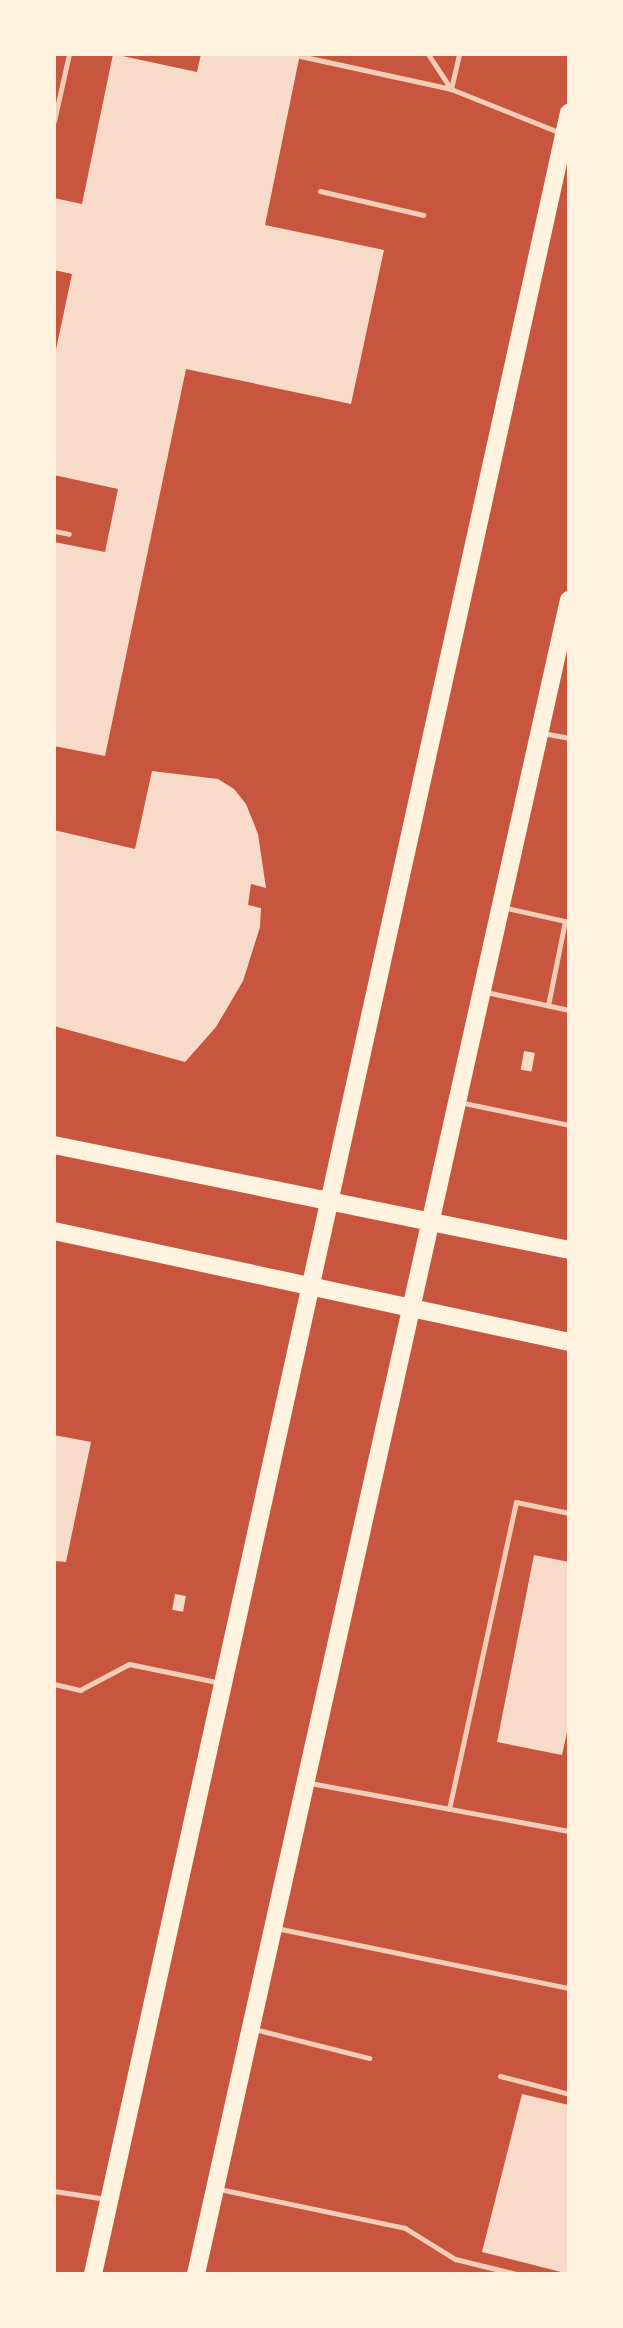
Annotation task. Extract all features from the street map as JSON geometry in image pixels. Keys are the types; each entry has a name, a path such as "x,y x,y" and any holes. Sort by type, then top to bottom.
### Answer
{"main road":[{"path":"93,2274 569,113"},
{"path":"196,2274 499,906 539,732 563,650 569,600"},
{"path":"54,1145 429,1218 569,1250"},
{"path":"54,1231 569,1342"}],"lane":[{"path":"54,121 69,54"},
{"path":"428,54 451,89"},
{"path":"451,89 459,54"},
{"path":"300,56 451,89 564,135"},
{"path":"320,191 424,215"},
{"path":"54,531 69,534"},
{"path":"539,732 569,738"},
{"path":"499,906 565,921 548,1005"},
{"path":"481,990 569,1010"},
{"path":"455,1101 569,1125"},
{"path":"449,1809 516,1502 569,1513"},
{"path":"54,1684 80,1690 129,1664 224,1684"},
{"path":"304,1782 569,1831"},
{"path":"273,1927 569,1988"},
{"path":"251,2028 369,2058"},
{"path":"500,2076 569,2094"},
{"path":"215,2188 405,2228 455,2259 516,2274"},
{"path":"54,2191 109,2199"}],"building":[{"path":"113,54 197,72 201,54 300,54 265,225 384,250 351,404 186,369 105,756 54,746 54,542 105,552 118,489 54,475 54,359 72,274 54,270 54,198 82,204"},
{"path":"152,771 218,779 234,789 246,804 258,834 266,888 251,884 248,905 261,908 260,927 243,981 216,1027 185,1062 54,1026 54,830 135,849"},
{"path":"524,1051 535,1053 532,1072 521,1070"},
{"path":"54,1435 91,1442 66,1562 54,1561"},
{"path":"534,1555 569,1562 569,1723 562,1755 497,1742"},
{"path":"175,1594 186,1596 183,1612 172,1610"},
{"path":"522,2094 569,2105 569,2274 482,2252"}]}
